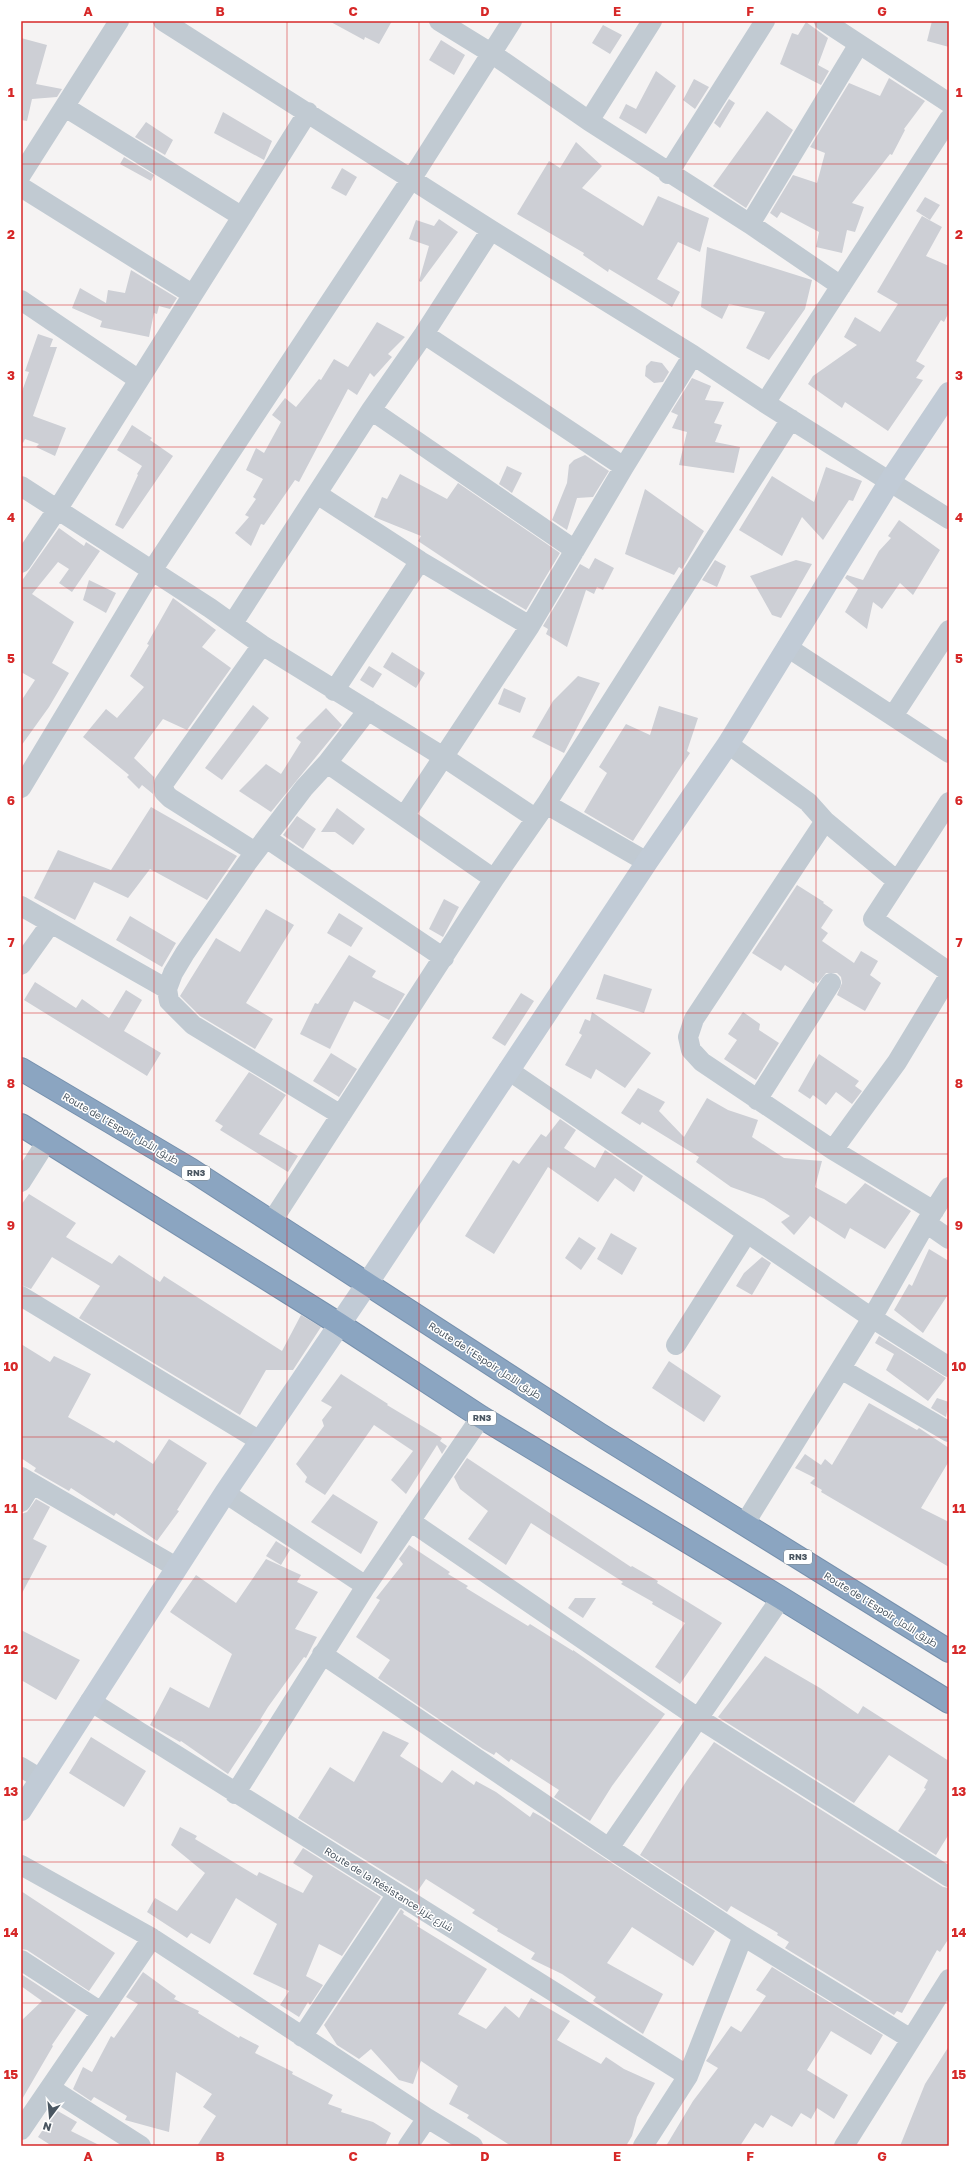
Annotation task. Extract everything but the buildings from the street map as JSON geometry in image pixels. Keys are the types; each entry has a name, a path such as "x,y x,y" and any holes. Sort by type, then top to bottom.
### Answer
{"highway":[{"name":"Route de l’Espoir طريق الأمل","path":"21,1069 190,1169 599,1434 745,1523 949,1651"},
{"name":"RN3","path":"21,1125 339,1324 481,1417 781,1598 949,1702"}],"main road":[{"path":"21,1810 225,1493 367,1284 647,862 728,744 890,481 949,393"}],"street":[{"path":"21,175 119,21"},
{"path":"163,21 412,178 491,230 693,355 765,403 949,519"},
{"path":"439,21 491,53 668,174 750,224 841,286"},
{"path":"23,780 151,572 412,178 512,21"},
{"path":"589,121 652,21"},
{"path":"668,174 765,21"},
{"path":"824,21 949,103"},
{"path":"750,224 858,44"},
{"path":"65,107 241,216"},
{"path":"21,563 57,510 308,112"},
{"path":"765,403 949,119"},
{"path":"21,187 192,294"},
{"path":"233,623 371,410 424,334 491,230"},
{"path":"21,300 139,380"},
{"path":"424,334 624,467"},
{"path":"405,815 442,756 530,626 624,467 693,355"},
{"path":"371,410 575,550"},
{"path":"272,1221 494,879 540,811 791,419"},
{"path":"21,486 151,572 233,623 262,645 334,691 368,710 442,756 540,811 647,862"},
{"path":"317,494 420,561 530,626"},
{"path":"334,691 420,561"},
{"path":"893,716 949,630"},
{"path":"262,645 164,783 164,792 170,798 261,845 444,958"},
{"path":"787,647 949,753"},
{"path":"341,1115 193,1025 168,1001 167,989 173,973 185,953 261,845 304,788 327,763 368,710"},
{"path":"728,744 808,802 825,821 897,881"},
{"path":"327,763 405,815 476,868 494,879"},
{"path":"948,804 873,919 949,972"},
{"path":"825,821 694,1019 688,1037 692,1050 702,1062 930,1217 949,1239"},
{"path":"21,906 167,989"},
{"path":"21,965 51,923"},
{"path":"833,1150 896,1062 949,976"},
{"path":"757,1100 831,983"},
{"path":"508,1070 872,1318 949,1367"},
{"path":"21,1182 47,1141"},
{"path":"745,1523 872,1318 949,1187"},
{"path":"676,1345 747,1233"},
{"path":"21,1296 260,1441"},
{"path":"840,1369 949,1432"},
{"path":"236,1794 322,1654 366,1586 481,1417"},
{"path":"21,1502 27,1481 176,1567"},
{"path":"225,1493 366,1586"},
{"path":"410,1521 698,1718 949,1877"},
{"path":"609,1848 781,1598"},
{"path":"322,1654 742,1936 911,2038"},
{"name":"Route de la Résistance شارع عزيز","path":"90,1701 236,1794 688,2076"},
{"path":"21,1767 41,1779"},
{"path":"21,1865 152,1938 427,2118 473,2146"},
{"path":"302,2037 397,1894"},
{"path":"643,2146 688,2076 742,1936"},
{"path":"21,2130 100,2012 152,1938"},
{"path":"21,1960 100,2012"},
{"path":"844,2146 949,1979"},
{"path":"50,2088 141,2146"},
{"path":"408,2146 427,2118"}]}
